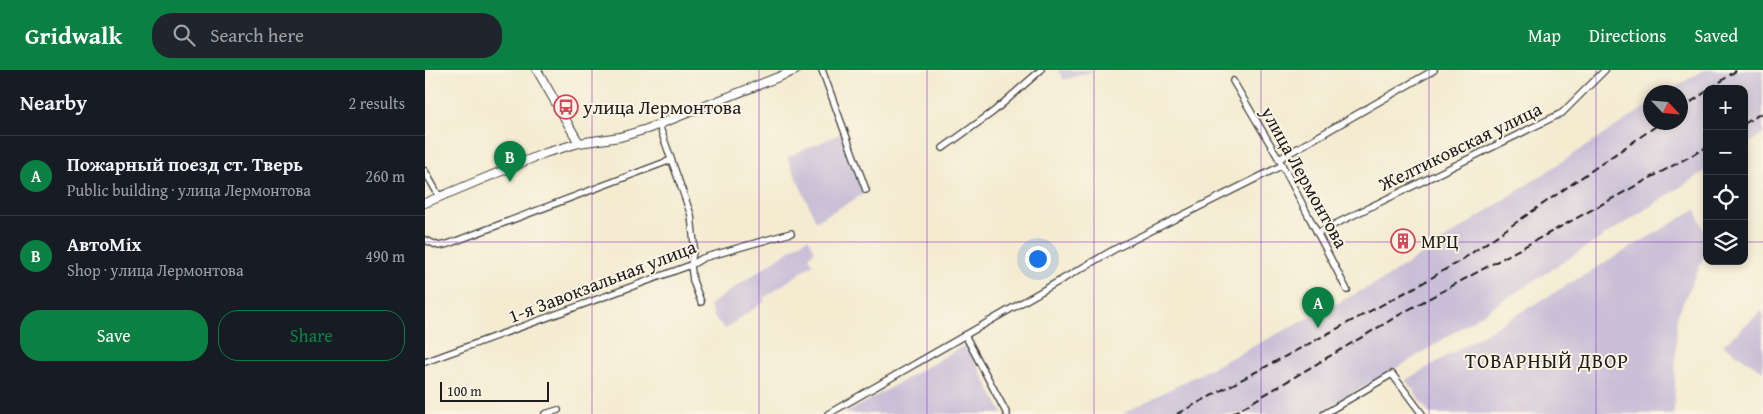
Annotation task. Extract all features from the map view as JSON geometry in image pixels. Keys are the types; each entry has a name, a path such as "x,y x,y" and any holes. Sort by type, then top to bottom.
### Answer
{"main road":[{"path":"537,70 579,143"},
{"path":"425,203 545,153 579,143 620,137 659,125 796,70"}],"street":[{"path":"822,70 866,190"},
{"path":"943,148 993,112 1041,70"},
{"path":"1279,159 1434,70"},
{"name":"Желтиковская улица","path":"1317,233 1562,113 1605,70"},
{"name":"улица Лермонтова","path":"1233,82 1279,159 1347,290"},
{"path":"659,125 691,215 694,244 691,265 693,280 701,302"},
{"path":"425,240 439,246 448,244 671,160"},
{"path":"828,414 1115,249 1281,166"},
{"path":"425,171 439,196"},
{"name":"1-я Завокзальная улица","path":"425,362 736,248 791,233"},
{"path":"965,335 1007,414"},
{"path":"1324,414 1392,374 1422,414"},
{"path":"545,414 558,410"}],"shaded area":[{"path":"1058,70 1096,70 1064,80"},
{"path":"1703,70 1763,70 1763,134 1748,143 1748,85 1703,85 1703,173 1412,359 1316,414 1122,414 1384,279 1643,109 1643,130 1688,130 1688,85 1679,85"},
{"path":"842,133 864,194 816,221 787,157"},
{"name":"ТОВАРНЫЙ ДВОР","path":"1696,209 1703,229 1703,259 1677,316 1674,414 1430,414 1406,380"},
{"path":"808,238 815,250 809,257 813,264 764,298 765,301 725,329 714,317 709,305"},
{"path":"1763,310 1763,371 1723,345"},
{"path":"966,344 1003,414 845,414"}],"railway":[{"path":"1716,85 1737,70"},
{"path":"1688,104 1703,94"},
{"path":"1748,121 1763,112"},
{"path":"1177,414 1421,284 1463,259 1650,130"},
{"path":"1232,414 1406,311 1703,149"}],"place":[{"name":"улица Лермонтова","path":"566,107"},
{"name":"АвтоMix","path":"510,182"},
{"name":"МРЦ","path":"1403,241"},
{"name":"Пожарный поезд ст. Тверь","path":"1318,328"}],"district":[{"name":"ТОВАРНЫЙ ДВОР","path":"1547,360"}]}
